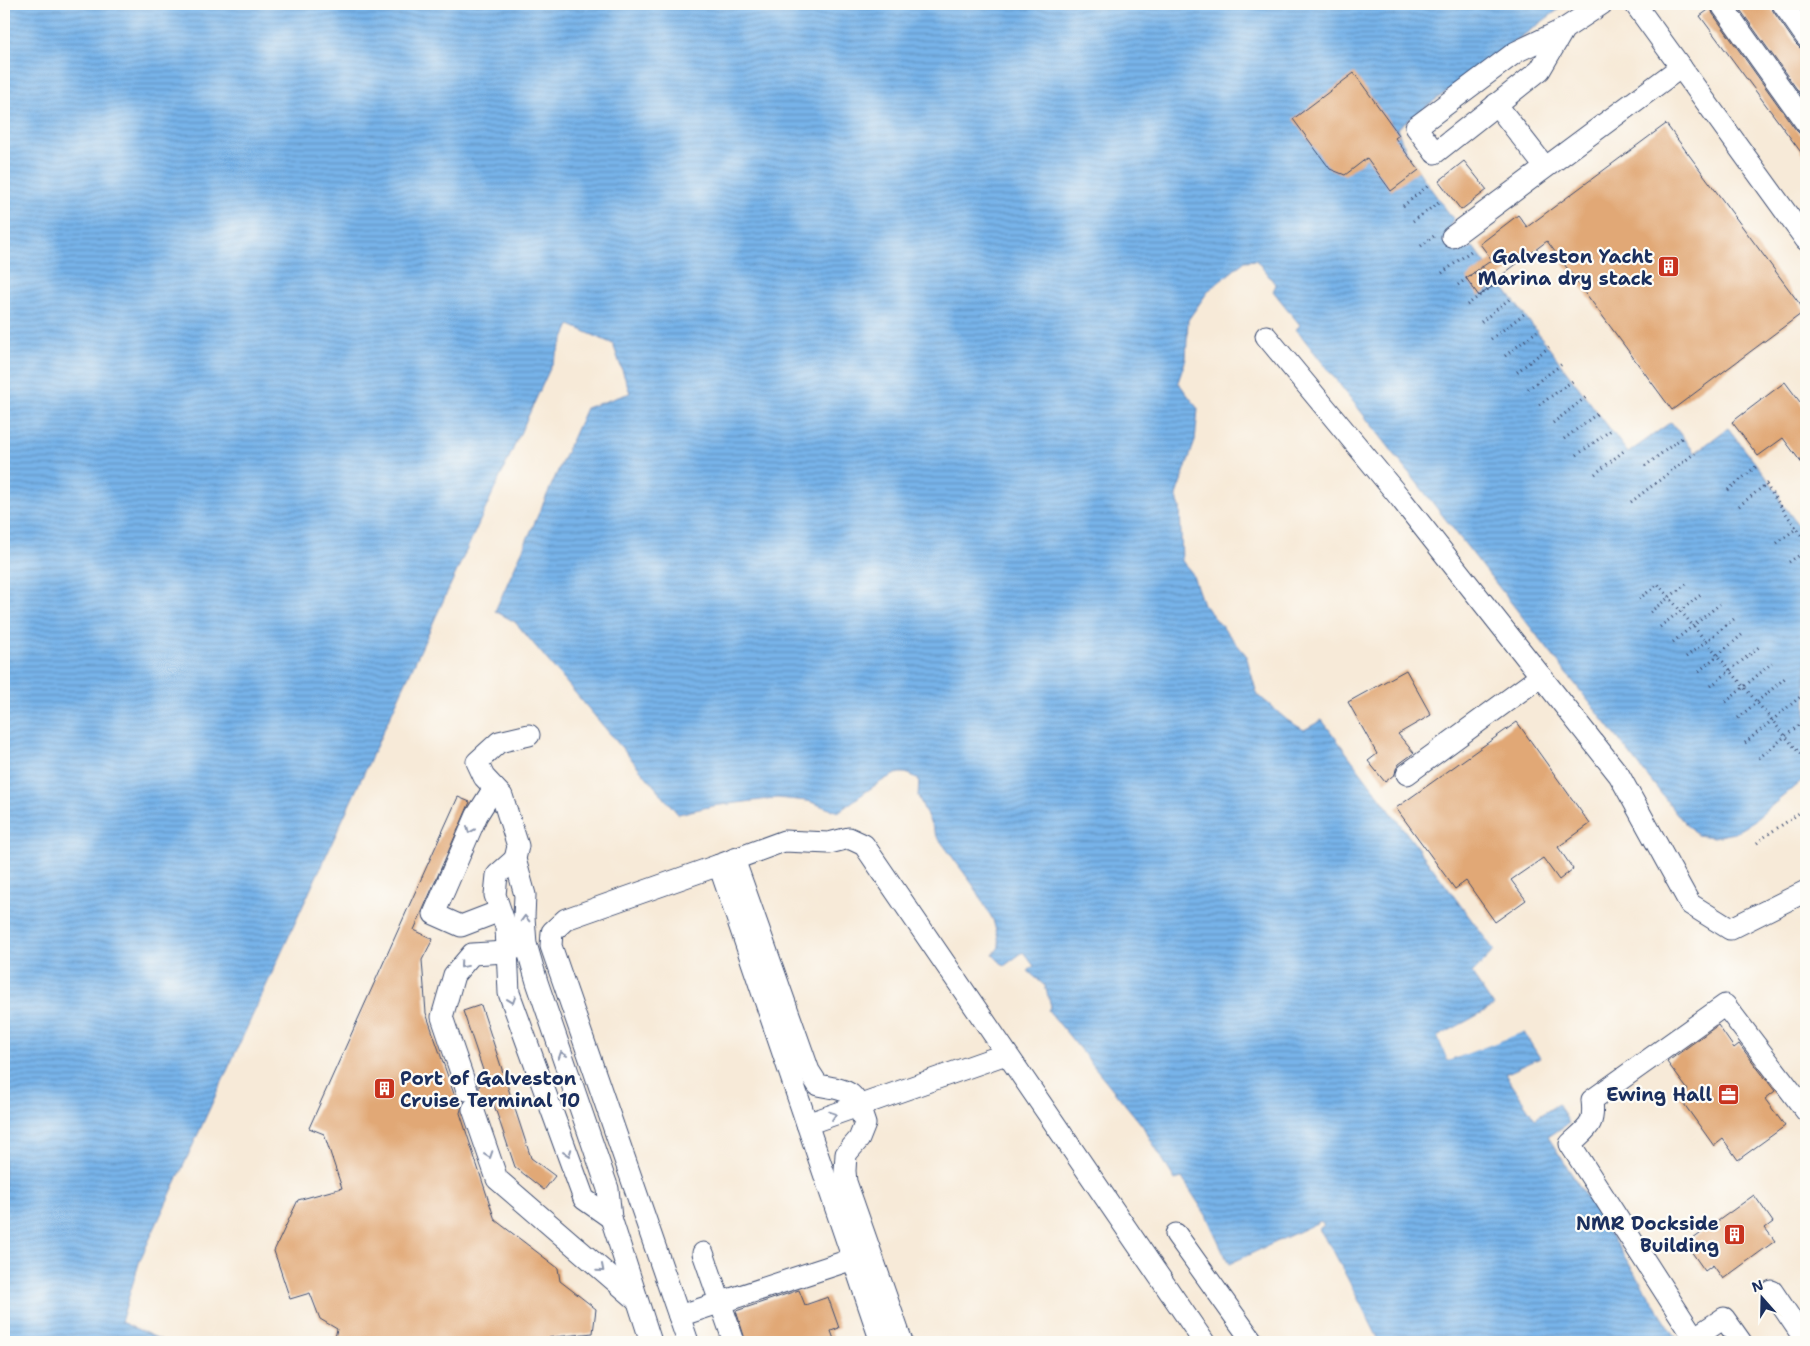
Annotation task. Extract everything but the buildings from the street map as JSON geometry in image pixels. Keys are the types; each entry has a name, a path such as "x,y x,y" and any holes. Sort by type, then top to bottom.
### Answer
{"street":[{"path":"1564,29 1540,70 1435,153 1416,127 1516,52 1564,29 1602,4"},
{"path":"1635,4 1806,240"},
{"path":"1783,4 1806,37"},
{"path":"1723,7 1806,123"},
{"path":"1452,237 1681,67"},
{"path":"1496,104 1545,167"},
{"path":"1266,336 1401,499 1619,775 1690,904 1730,929 1806,891"},
{"path":"1407,774 1541,676"},
{"path":"529,735 499,742 477,762 484,777 502,796 518,846 515,860 526,895 524,917 526,944 608,1188 611,1218 651,1342"},
{"path":"494,788 477,815 434,914 461,926 500,911"},
{"path":"688,1342 552,946 552,932 566,920 784,841 829,843 849,838 864,845 1204,1342"},
{"path":"515,860 497,875 495,895 506,927 509,994 584,1199 611,1218"},
{"path":"727,862 809,1071 818,1085 842,1089 856,1098 866,1124 859,1138 846,1154 844,1171 846,1182 902,1342"},
{"path":"727,862 807,1124 882,1342"},
{"path":"526,944 506,952 472,954 454,975 442,1017 497,1179 637,1300"},
{"path":"1741,1342 1724,1318 1695,1340 1570,1144 1591,1124 1594,1114 1592,1100 1725,1005 1806,1111"},
{"path":"807,1124 1006,1054"},
{"path":"1176,1234 1253,1342"},
{"path":"704,1253 734,1342"},
{"path":"679,1316 853,1259"},
{"path":"1772,1291 1806,1341"}],"path":[{"path":"1403,206 1429,186"},
{"path":"1413,222 1441,201"},
{"path":"1442,273 1471,251"},
{"path":"1458,284 1484,266"},
{"path":"1467,305 1498,282"},
{"path":"1481,322 1512,297"},
{"path":"1491,339 1524,314"},
{"path":"1505,356 1537,331"},
{"path":"1517,372 1549,348"},
{"path":"1528,389 1562,364"},
{"path":"1539,406 1574,380"},
{"path":"1553,423 1586,397"},
{"path":"1564,439 1598,413"},
{"path":"1577,455 1611,430"},
{"path":"1645,466 1683,437"},
{"path":"1595,474 1625,450"},
{"path":"1631,502 1695,453"},
{"path":"1728,490 1758,465"},
{"path":"1739,506 1770,481"},
{"path":"1766,485 1806,542"},
{"path":"1777,543 1797,528"},
{"path":"1789,562 1806,551"},
{"path":"1650,612 1689,582"},
{"path":"1639,599 1658,584 1806,761"},
{"path":"1660,627 1703,594"},
{"path":"1673,642 1720,604"},
{"path":"1686,657 1734,619"},
{"path":"1699,671 1744,633"},
{"path":"1711,686 1759,647"},
{"path":"1726,702 1772,662"},
{"path":"1738,718 1785,678"},
{"path":"1745,743 1800,697"},
{"path":"1759,758 1806,719"},
{"path":"1757,843 1770,832 1791,820 1806,807"}],"water":[{"path":"4,4 1566,4 1397,128 1414,164 1454,220 1450,226 1468,250 1473,247 1628,453 1671,422 1695,453 1728,428 1780,495 1779,499 1806,536 1806,777 1750,824 1735,833 1714,837 1697,835 1682,820 1296,329 1300,325 1273,291 1276,285 1256,260 1245,261 1209,290 1188,320 1186,359 1178,382 1198,409 1195,441 1176,495 1180,507 1182,561 1192,573 1203,604 1246,655 1257,694 1287,720 1304,730 1322,720 1494,950 1472,974 1494,1006 1438,1037 1448,1061 1523,1031 1540,1058 1505,1074 1535,1119 1558,1104 1569,1123 1548,1137 1679,1342 1380,1342 1334,1252 1319,1229 1324,1225 1321,1221 1229,1264 1206,1215 1182,1178 1175,1180 1142,1125 1048,1010 1051,1006 1045,986 1028,971 1034,966 1023,952 1004,966 993,955 999,947 993,920 973,885 936,835 918,796 919,781 911,775 902,773 888,778 838,812 808,801 777,798 712,806 678,814 515,622 495,611 586,408 630,393 613,344 570,325 140,1260 121,1322 166,1342 4,1342"}],"pier":[{"path":"1497,1006 1441,1038 1450,1058 1522,1029 1526,1031 1448,1061 1438,1037"}],"place":[{"name":"Galveston Yacht Marina dry stack","path":"1669,267"},
{"name":"Port of Galveston Cruise Terminal 10","path":"384,1089"},
{"name":"Ewing Hall","path":"1728,1094"},
{"name":"NMR Dockside Building","path":"1735,1234"}]}
